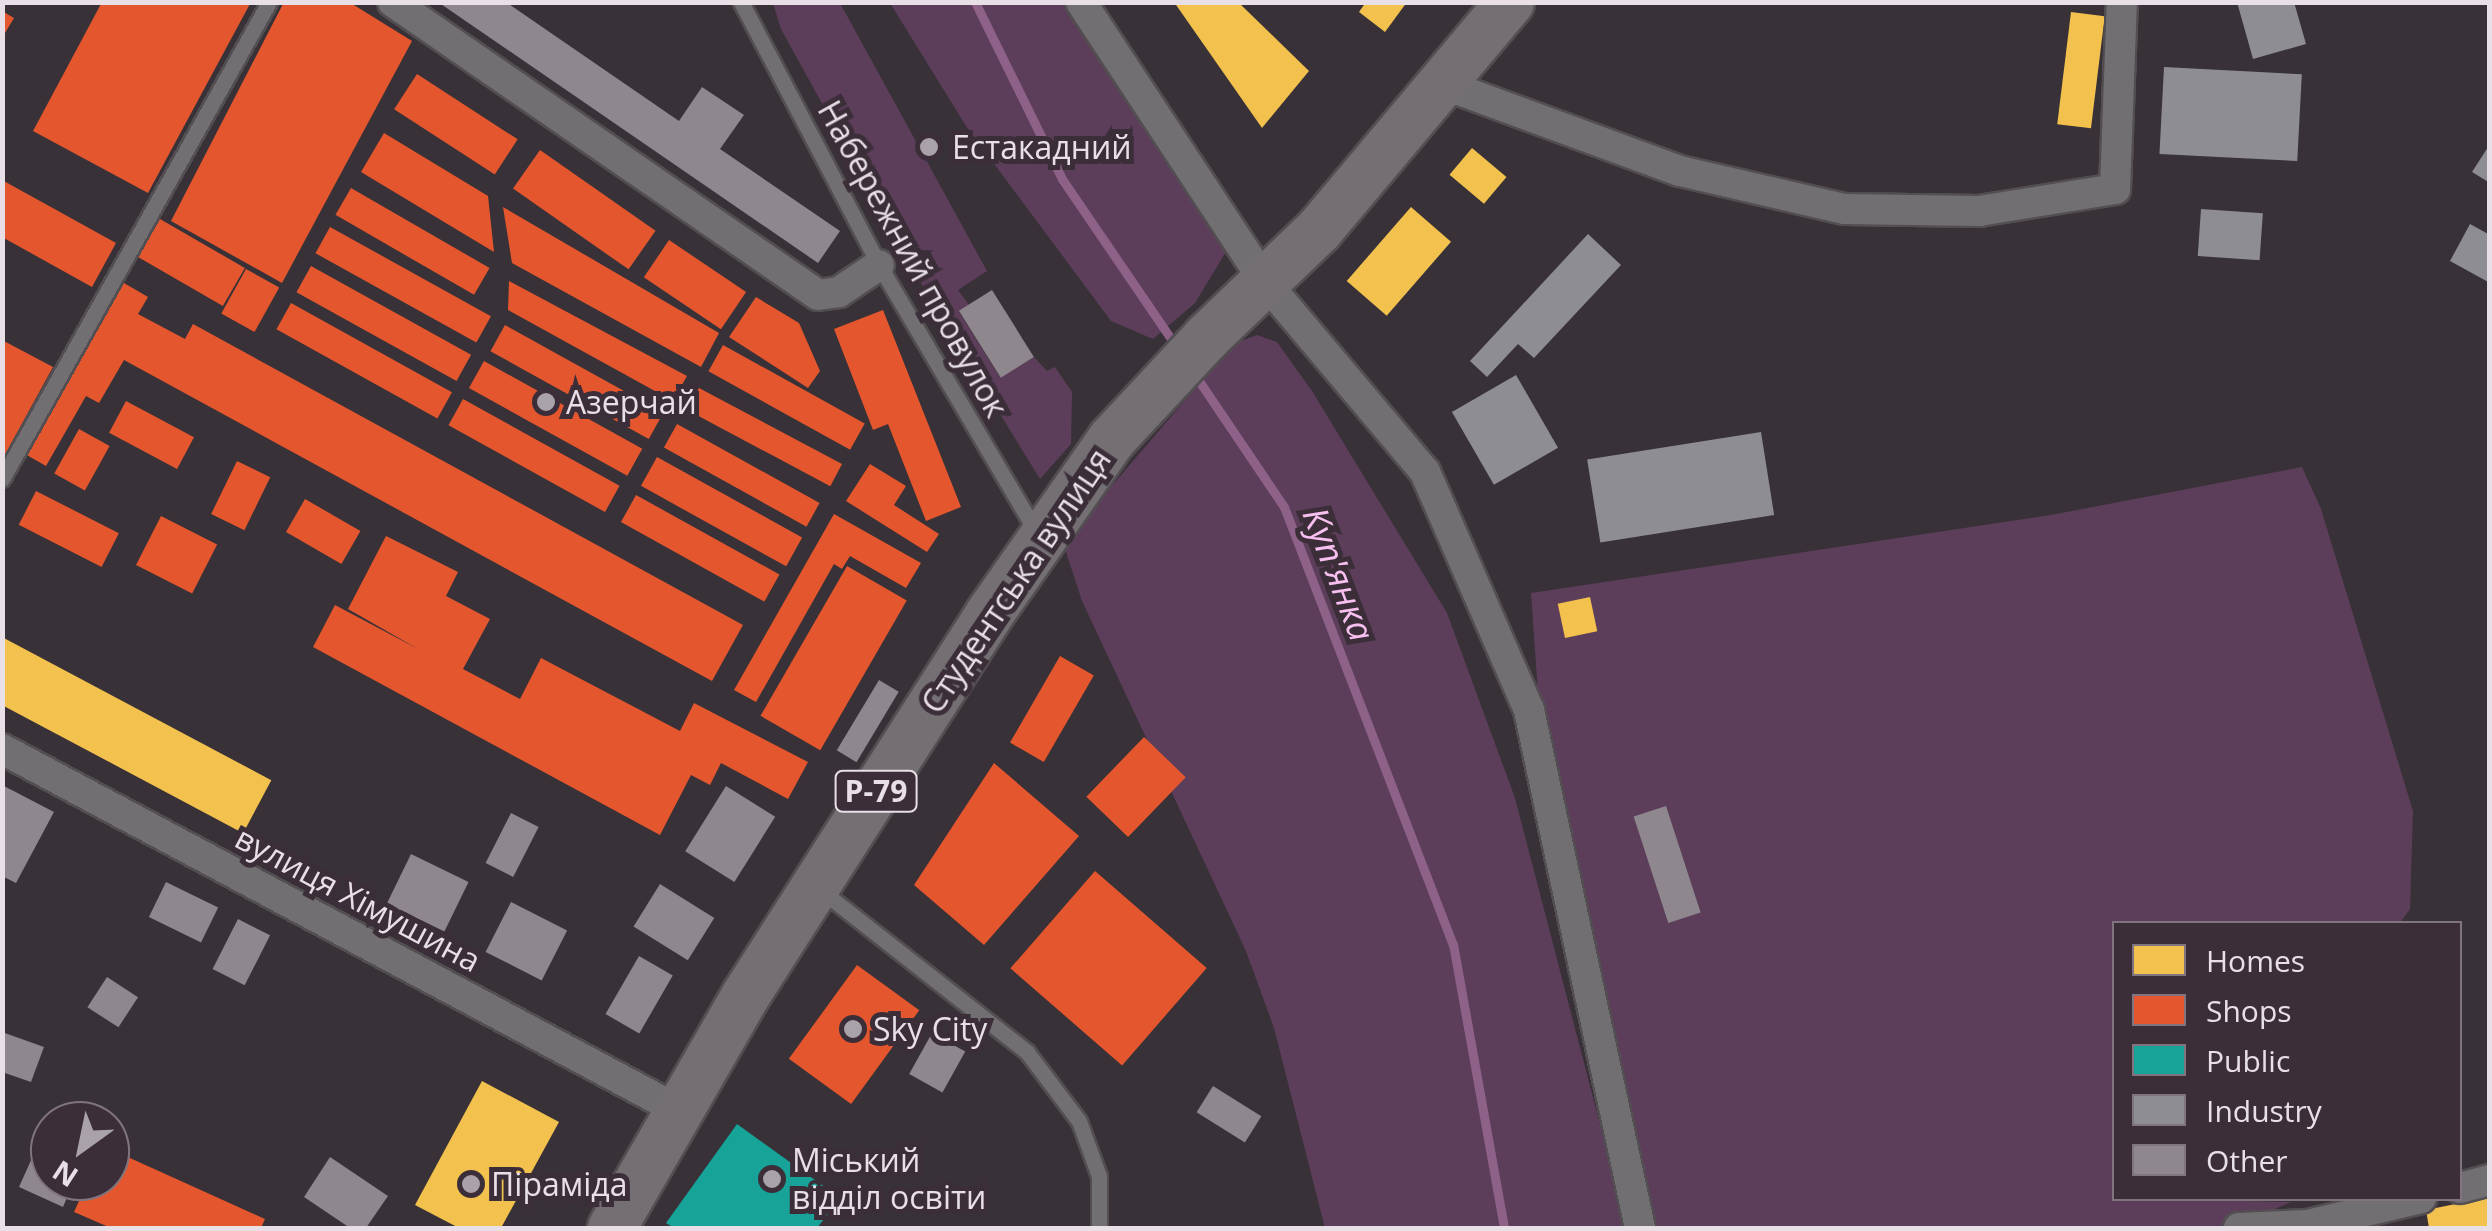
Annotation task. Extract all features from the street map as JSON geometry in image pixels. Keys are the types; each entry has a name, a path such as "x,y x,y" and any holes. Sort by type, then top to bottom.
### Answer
{"main road":[{"name":"Студентська вулиця","path":"612,1228 815,886 1041,540 1112,439 1185,360 1319,230 1510,2"}],"street":[{"path":"393,2 818,295 839,292 879,265"},
{"path":"1080,2 1265,282 1425,472 1529,710 1640,1228"},
{"path":"1443,84 1680,171 1844,209 1979,211 2115,189 2122,2"},
{"name":"вулиця Хімушина","path":"2,749 680,1111"},
{"path":"2462,1187 2490,1180"},
{"path":"2239,1228 2307,1225 2408,1201"}],"lane":[{"path":"2,480 270,2"},
{"name":"Набережний провулок","path":"741,2 879,265 1041,540"},
{"path":"815,886 1027,1052 1079,1121 1099,1176 1099,1228"}],"shaded area":[{"path":"773,3 840,3 987,271 958,290 969,305 959,312 1000,377 1034,357 1047,371 1055,367 1072,392 1071,444 1040,479 933,305 781,29"},
{"path":"890,3 1082,3 1235,237 1195,303 1153,339 1111,321 966,126"},
{"path":"1257,335 1277,342 1312,391 1447,613 1515,798 1627,1228 1325,1228 1274,1028 1246,951 1082,601 1063,543 1233,344"},
{"path":"2302,467 2321,509 2413,811 2410,909 2401,921 2112,921 2112,1201 2291,1202 2231,1228 1638,1228 1538,693 1531,593 2051,515"}],"building: Homes":[{"path":"1174,2 1238,2 1309,71 1262,128"},
{"path":"1366,2 1407,2 1385,32 1359,12"},
{"path":"2071,12 2105,16 2091,128 2057,124"},
{"path":"1472,148 1506,177 1484,204 1450,175"},
{"path":"1411,207 1451,242 1387,316 1347,281"},
{"path":"1590,597 1597,631 1565,638 1558,604"},
{"path":"2,637 271,780 243,833 2,705"},
{"path":"482,1081 559,1122 501,1228 459,1228 415,1205"},
{"path":"2490,1197 2490,1228 2429,1228 2426,1210"}],"building: Shops":[{"path":"102,2 251,2 148,193 33,131"},
{"path":"284,2 349,2 412,41 282,283 171,221"},
{"path":"2,11 14,18 2,38"},
{"path":"417,74 518,139 495,175 394,109"},
{"path":"384,133 488,196 494,252 361,172"},
{"path":"540,150 656,231 629,269 513,189"},
{"path":"2,180 116,243 92,287 2,237"},
{"path":"351,188 490,268 474,295 336,215"},
{"path":"503,207 719,333 701,367 512,263"},
{"path":"160,219 245,268 223,306 138,257"},
{"path":"330,227 491,316 476,342 315,253"},
{"path":"669,240 746,292 721,329 644,277"},
{"path":"311,266 471,355 457,381 296,292"},
{"path":"246,269 279,287 255,332 221,314"},
{"path":"509,281 687,376 673,401 508,310"},
{"path":"124,283 148,297 138,314 185,339 193,324 743,625 712,681 124,360 99,403 86,396 46,466 25,454"},
{"path":"756,297 799,323 820,371 808,388 729,337"},
{"path":"291,303 452,392 437,418 276,329"},
{"path":"883,310 961,507 926,521 888,424 873,430 834,329"},
{"path":"505,325 663,413 649,439 490,351"},
{"path":"2,340 53,367 2,460"},
{"path":"723,345 865,424 850,450 708,371"},
{"path":"484,361 642,449 627,476 469,388"},
{"path":"699,388 842,464 830,486 687,410"},
{"path":"463,399 620,486 605,512 448,425"},
{"path":"126,401 194,437 177,469 109,433"},
{"path":"677,424 820,503 806,527 664,448"},
{"path":"79,429 110,446 85,491 54,474"},
{"path":"657,457 802,537 786,566 641,486"},
{"path":"237,461 270,477 244,530 211,514"},
{"path":"870,464 906,486 894,505 939,534 927,552 846,501"},
{"path":"36,491 119,533 102,567 19,525"},
{"path":"636,495 779,575 764,602 621,522"},
{"path":"305,499 360,531 341,564 286,532"},
{"path":"834,514 921,563 906,588 850,556 842,569 834,564 756,702 734,690"},
{"path":"161,516 217,545 192,594 136,565"},
{"path":"386,536 458,572 446,596 490,619 463,669 520,699 541,658 680,731 694,703 808,762 788,799 721,763 710,785 691,775 660,835 313,647 335,605 418,649 348,609"},
{"path":"847,566 907,600 820,750 760,716"},
{"path":"1060,656 1094,675 1044,762 1010,743"},
{"path":"1144,737 1186,777 1128,837 1086,797"},
{"path":"994,763 1079,836 984,945 914,885"},
{"path":"1095,871 1207,968 1122,1065 1010,968"},
{"path":"857,965 919,1010 851,1104 789,1059"},
{"path":"130,1158 265,1219 261,1228 111,1228 74,1212 79,1201 130,1201"}],"building: Public":[{"path":"737,1124 840,1198 817,1228 674,1228 666,1223"}],"building: Industry":[{"path":"2237,2 2294,2 2306,44 2253,59"},
{"path":"2164,67 2302,74 2297,161 2159,154"},
{"path":"2490,144 2490,183 2472,172"},
{"path":"2201,209 2263,213 2260,260 2198,256"},
{"path":"2470,224 2490,235 2490,283 2450,261"},
{"path":"1588,234 1621,265 1534,358 1518,344 1487,377 1470,361"},
{"path":"1516,375 1558,448 1494,485 1452,412"},
{"path":"1761,432 1774,515 1600,542 1587,460"}],"building: Other":[{"path":"438,2 506,2 679,121 702,87 744,115 720,149 840,231 818,263"},
{"path":"992,290 1034,357 1001,378 959,311"},
{"path":"879,680 899,692 856,762 837,750"},
{"path":"2,785 54,812 16,883 2,876"},
{"path":"726,786 775,817 734,882 685,851"},
{"path":"1666,806 1701,913 1668,923 1634,817"},
{"path":"511,813 539,827 513,877 486,863"},
{"path":"411,854 469,882 444,931 387,903"},
{"path":"166,882 218,907 201,942 149,917"},
{"path":"660,884 714,918 688,960 634,926"},
{"path":"511,902 567,931 542,980 486,952"},
{"path":"238,919 270,935 245,985 213,969"},
{"path":"639,956 673,976 639,1034 606,1014"},
{"path":"107,977 138,997 118,1027 87,1007"},
{"path":"2,1032 44,1047 31,1082 2,1072"},
{"path":"932,1033 965,1051 942,1093 909,1074"},
{"path":"1213,1086 1261,1116 1245,1142 1197,1112"},
{"path":"330,1157 388,1196 366,1228 350,1228 304,1197"},
{"path":"30,1162 30,1192 19,1187"}],"waterway":[{"name":"Куп'янка","path":"975,2 1062,179 1178,349"},
{"name":"Куп'янка","path":"1195,375 1284,507 1453,944 1504,1228"}],"place":[{"name":"Естакадний","path":"929,147"},
{"name":"Азерчай","path":"546,402"},
{"name":"Sky City","path":"853,1029"},
{"name":"Міський відділ освіти","path":"772,1179"},
{"name":"Піраміда","path":"471,1184"}]}
